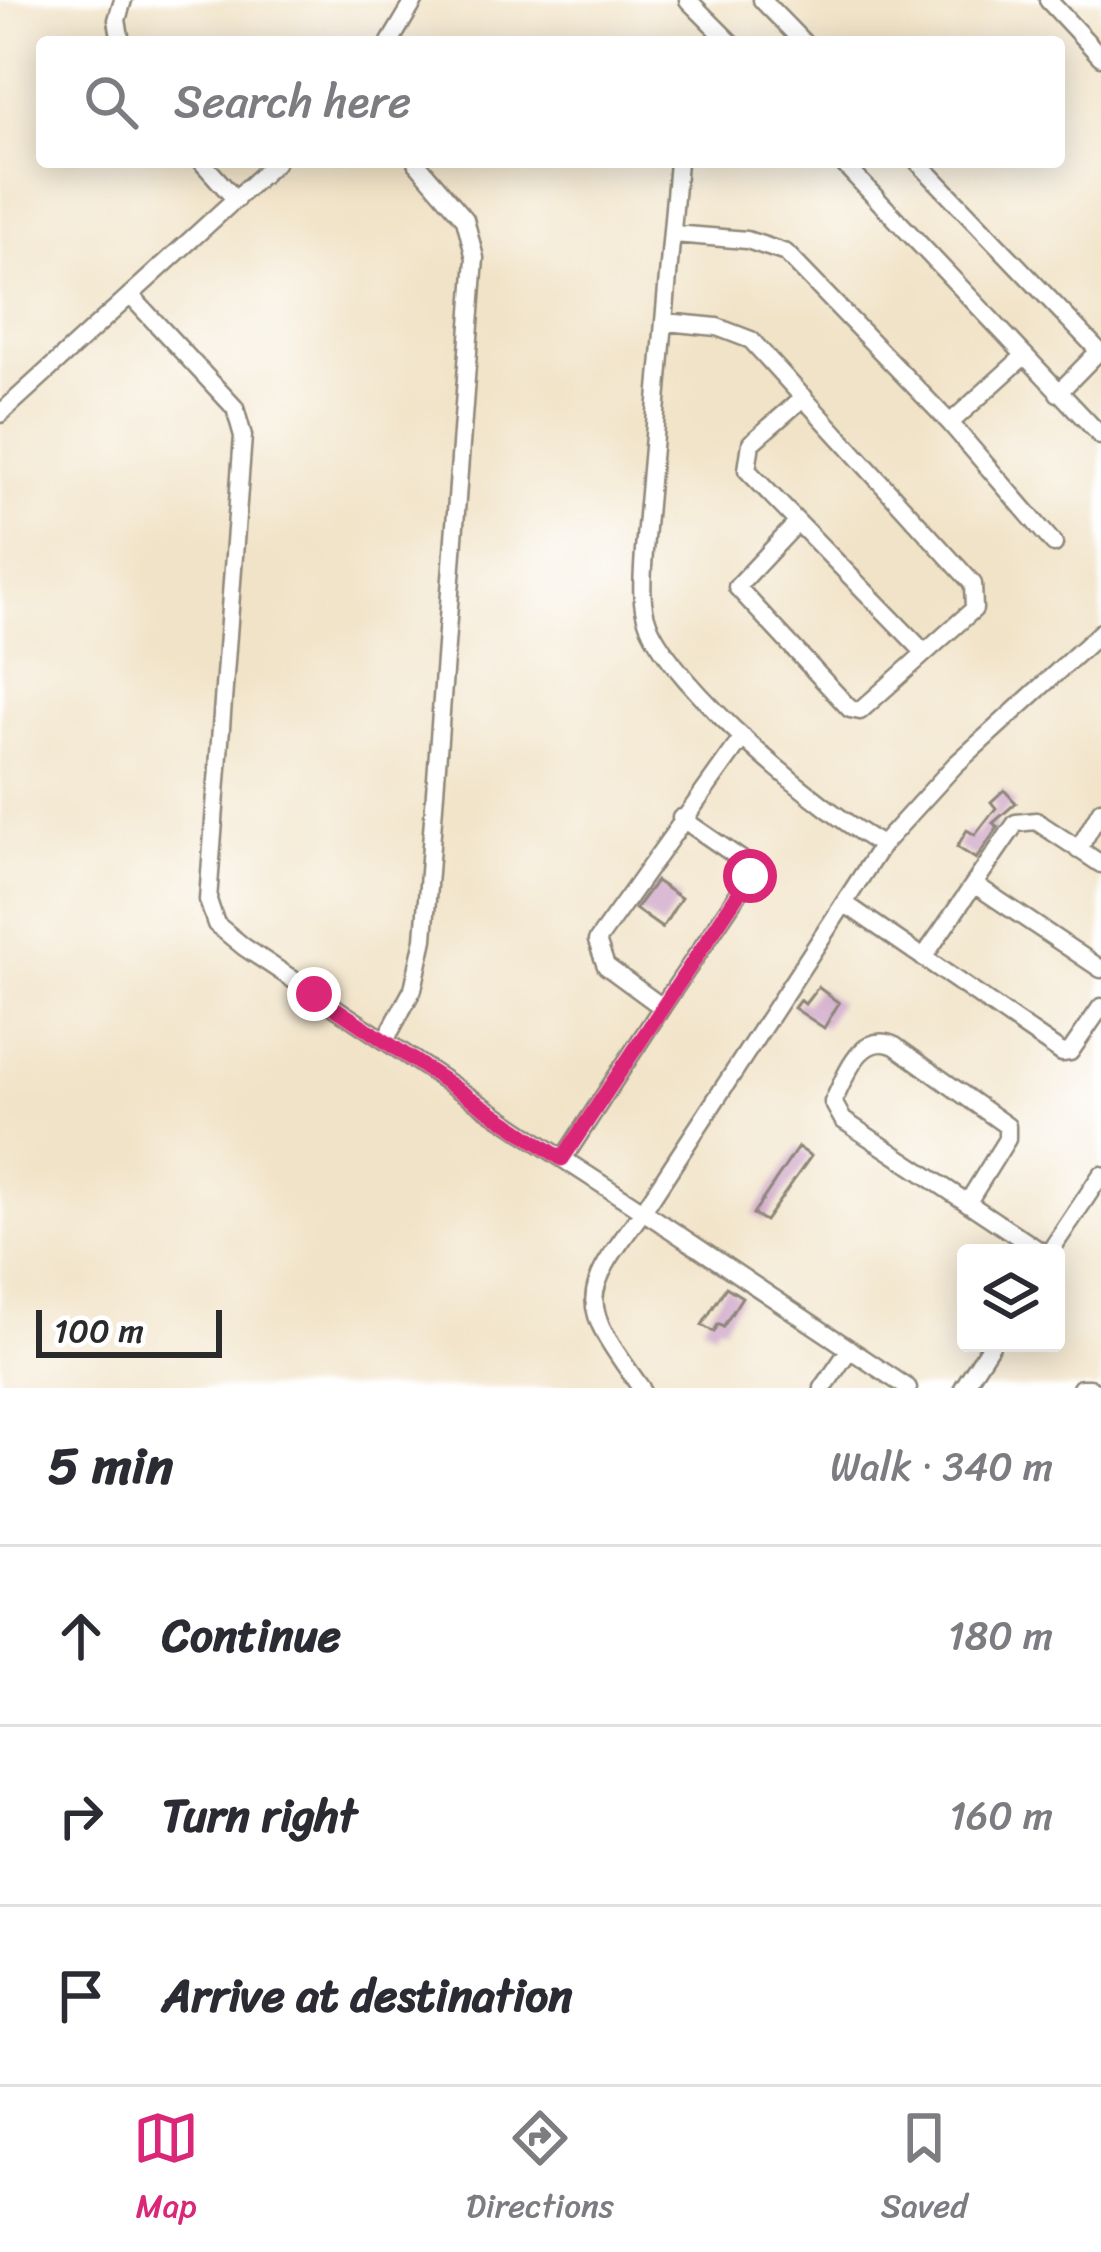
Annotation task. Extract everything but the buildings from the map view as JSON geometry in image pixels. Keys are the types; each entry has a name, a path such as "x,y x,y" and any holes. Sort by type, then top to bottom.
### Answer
{"street":[{"path":"120,36 117,20 123,0"},
{"path":"393,36 415,0"},
{"path":"762,0 797,36"},
{"path":"1048,0 1101,57"},
{"path":"696,2 725,36"},
{"path":"207,168 236,200"},
{"path":"0,414 270,168"},
{"path":"385,1041 413,989 424,939 476,258 465,219 421,168"},
{"path":"678,168 644,550 645,613 655,637 686,677 743,737 836,818 882,845"},
{"path":"848,168 1101,436"},
{"path":"924,168 1099,351 1058,393"},
{"path":"674,234 767,244 786,253 950,423 1054,544"},
{"path":"130,295 235,408 243,436 209,909 221,930 908,1388"},
{"path":"666,322 735,331 803,397 973,584 976,607 864,710 850,709 737,585 797,523"},
{"path":"950,423 1023,357"},
{"path":"803,397 751,442 746,459 752,478 925,653"},
{"path":"641,1388 599,1330 592,1303 602,1268 847,905 882,845 955,765 1101,632"},
{"path":"662,1007 606,966 597,941 743,737"},
{"path":"1078,850 1101,810"},
{"path":"562,1159 750,876 748,864 681,818"},
{"path":"923,958 1016,823 1036,821 1101,864"},
{"path":"974,884 1101,969"},
{"path":"847,905 1062,1053 1070,1052 1101,1006"},
{"path":"968,1202 1007,1139 1007,1126 895,1046 879,1041 866,1045 833,1102 836,1113 968,1202 1032,1244"},
{"path":"1052,1244 1101,1176"},
{"path":"823,1388 849,1350"},
{"path":"963,1388 986,1352"}],"route":[{"path":"314,994 562,1159 750,876"}]}
